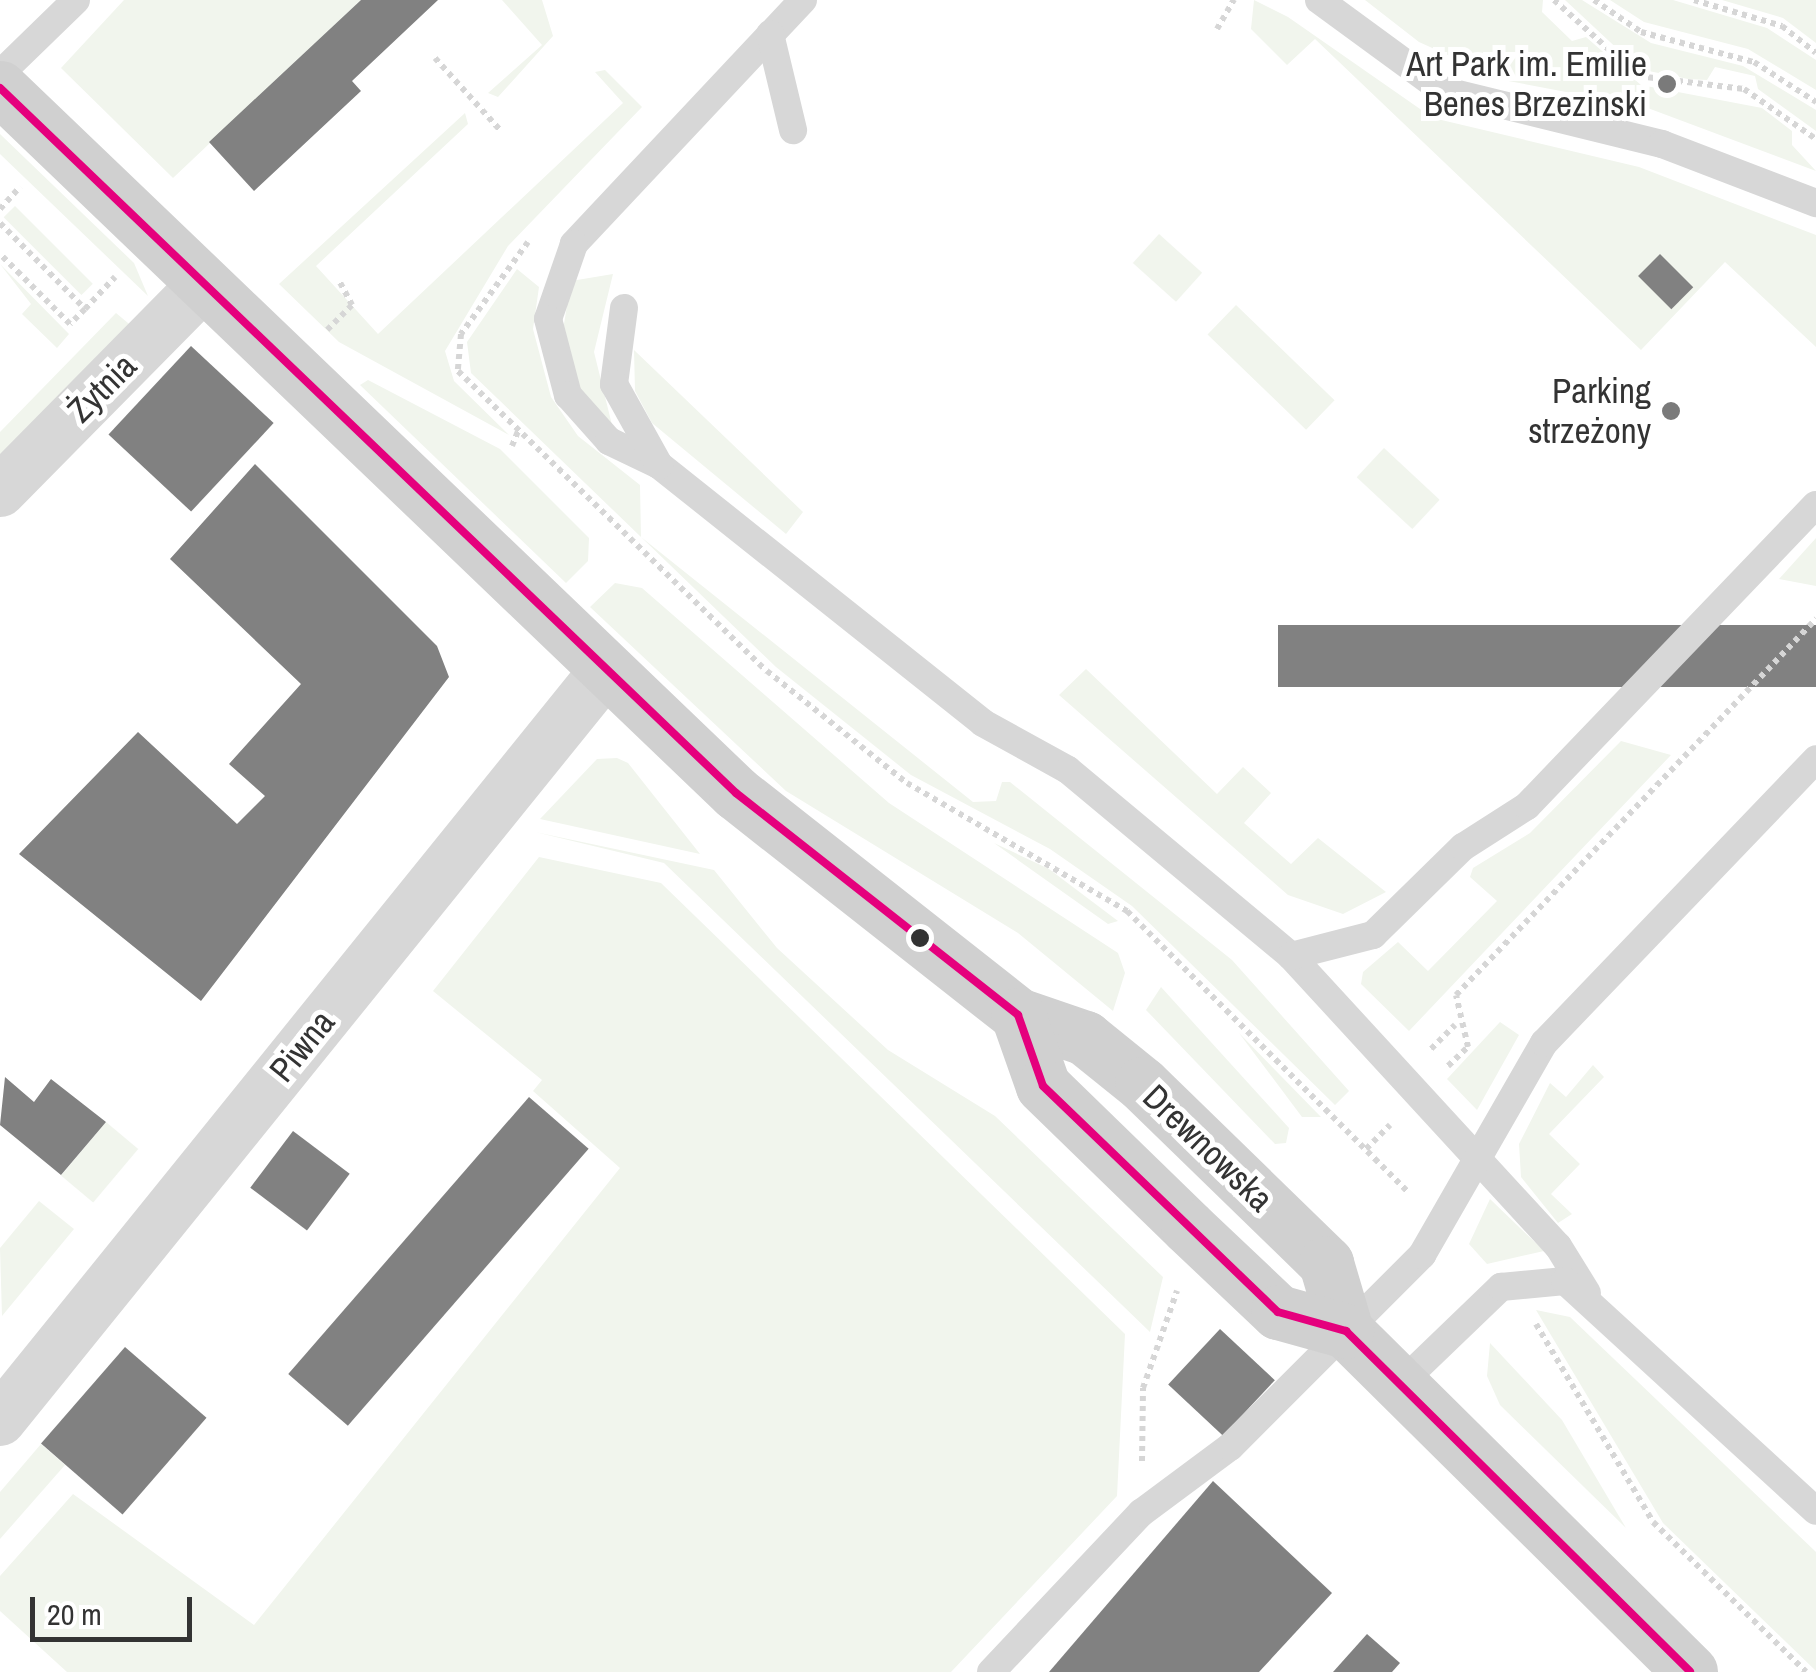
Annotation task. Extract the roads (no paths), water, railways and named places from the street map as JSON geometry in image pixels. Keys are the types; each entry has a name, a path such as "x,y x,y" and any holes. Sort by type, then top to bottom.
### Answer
{"main road":[{"name":"Drewnowska","path":"0,88 736,793 1018,1015 1084,1038 1257,1194 1326,1264 1346,1331 1690,1672"}],"street":[{"name":"Żytnia","path":"0,491 203,285"},
{"name":"Piwna","path":"0,1420 605,671"}],"lane":[{"path":"0,74 76,0"},
{"path":"803,0 584,230 552,291 549,349 568,396 608,441 659,465 983,723 1068,770 1291,956 1558,1246 1587,1293 1816,1511"},
{"path":"1318,0 1442,90 1662,144 1816,203"},
{"path":"770,34 793,130"},
{"path":"624,308 614,384 659,465"},
{"path":"1291,956 1373,935 1481,832 1526,806 1816,504"},
{"path":"990,1672 1141,1513 1230,1447 1434,1242 1544,1043 1816,760"},
{"path":"1398,1386 1500,1287 1544,1276 1587,1293"}],"place":[{"name":"Art Park im. Emilie Benes Brzezinski","path":"1667,84"},
{"name":"Parking strzeżony","path":"1671,411"}]}
